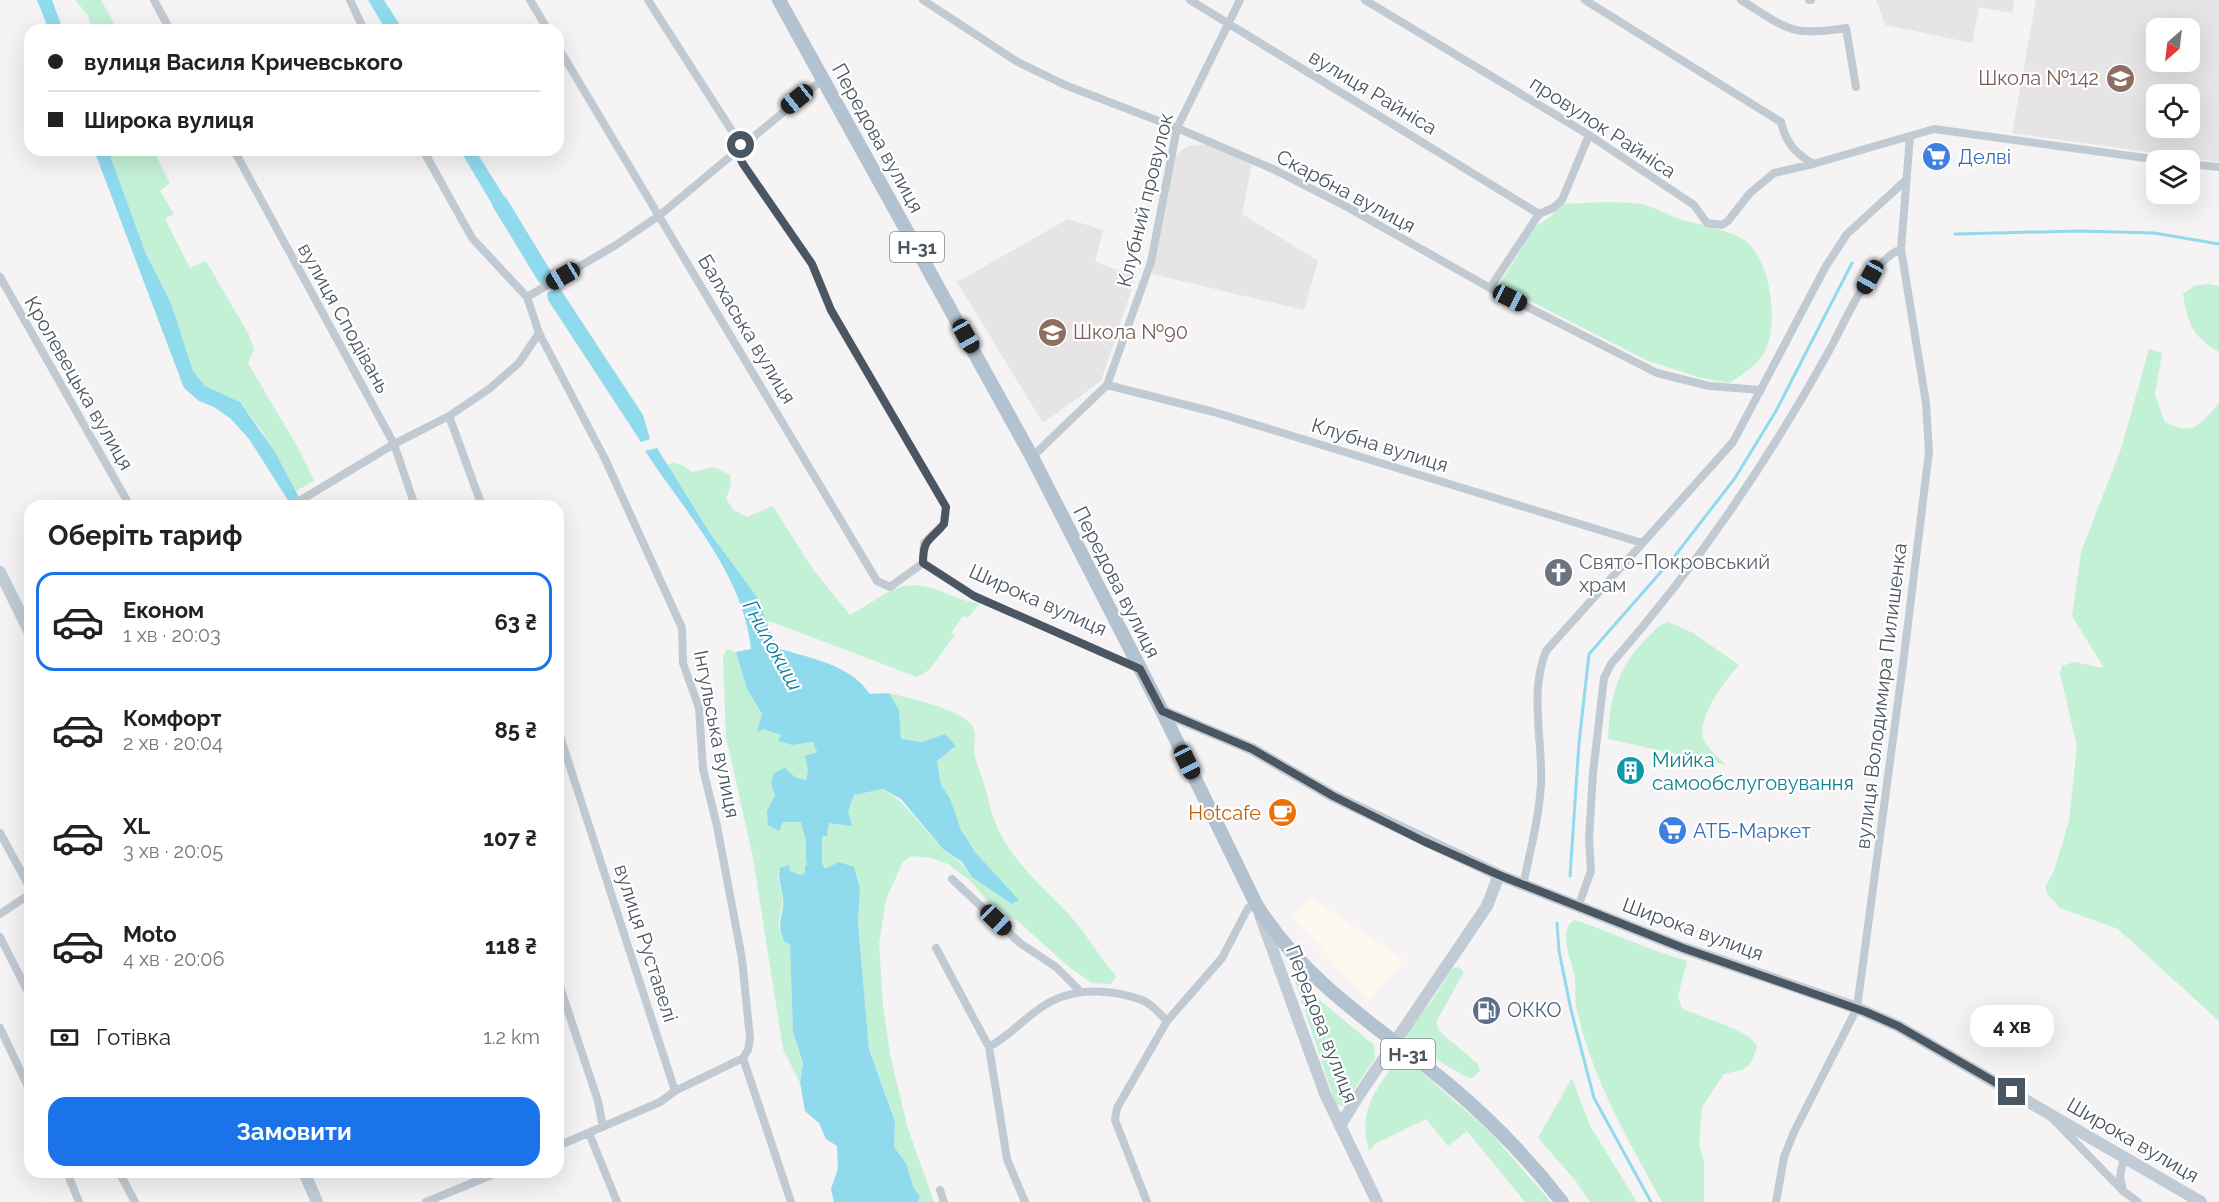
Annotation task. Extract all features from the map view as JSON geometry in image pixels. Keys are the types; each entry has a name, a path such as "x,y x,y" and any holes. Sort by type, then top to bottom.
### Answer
{"main road":[{"name":"Передова вулиця","path":"779,0 1032,457 1162,711 1257,906 1316,1071 1377,1202"},
{"path":"0,572 24,621"},
{"name":"Широка вулиця","path":"1162,711 1252,749 1333,796 1499,875 1683,948 1857,1008 1898,1026 2201,1202"},
{"path":"1340,1126 1487,906 1499,875"},
{"name":"Н-31","path":"1257,906 1275,934 1318,981 1493,1123 1532,1164 1562,1202"},
{"path":"307,1178 317,1202"}],"street":[{"path":"154,0 167,24"},
{"path":"350,0 360,24"},
{"path":"530,0 544,24"},
{"path":"648,0 739,147 743,164 812,264 831,310 946,507 944,524 924,543 923,563"},
{"name":"Скарбна вулиця","path":"923,0 969,32 1035,71 1065,86 1177,128 1273,169 1347,207 1490,288 1657,373 1709,386 1761,390"},
{"name":"вулиця Райніса","path":"1190,0 1539,214"},
{"name":"Клубний провулок","path":"1032,457 1107,385 1150,262 1177,128 1227,22 1240,0"},
{"name":"провулок Райніса","path":"1365,0 1589,135 1694,205 1707,223 1716,225 1728,221 1761,182 1774,172 1813,164"},
{"path":"1585,0 1781,122 1785,139 1800,157 1813,164 1934,129 2146,158"},
{"path":"1741,0 1797,32 1811,33 1846,28 1856,87"},
{"name":"Балхаська вулиця","path":"564,57 877,581 890,587 923,563"},
{"path":"527,297 616,245 660,215 823,79"},
{"path":"1490,288 1539,214 1553,208 1562,200 1589,135"},
{"name":"вулиця Володимира Пилишенка","path":"1776,1202 1787,1148 1857,1008 1929,452 1926,403 1901,249 1910,136"},
{"name":"вулиця Сподівань","path":"237,156 394,444 413,500"},
{"name":"Інгульська вулиця","path":"426,156 472,238 527,297 538,333 605,459 682,628 683,663 699,708 703,769 717,826 742,959 750,1038 748,1050 743,1058"},
{"path":"2200,165 2219,167"},
{"path":"1523,885 1537,820 1541,783 1537,726 1540,666 1557,637 1733,442 1826,266 1847,234 1905,180"},
{"path":"1578,907 1591,871 1589,839 1593,773 1604,678 1611,664 1676,588 1741,498 1783,434 1870,277 1892,253 1901,249"},
{"name":"Кролевецька вулиця","path":"0,277 127,500"},
{"path":"301,500 394,444 449,416 489,389 519,363 538,333"},
{"name":"Клубна вулиця","path":"1107,385 1214,412 1642,543"},
{"path":"449,416 480,500"},
{"name":"Широка вулиця","path":"923,563 974,596 1140,669"},
{"name":"вулиця Руставелі","path":"564,748 631,948 675,1091"},
{"path":"0,833 24,877"},
{"path":"952,879 1020,943 1056,967 1080,991"},
{"path":"0,914 24,898"},
{"path":"1147,1202 1115,1120 1117,1108 1167,1021 1222,958 1248,908 1257,906"},
{"path":"0,937 24,984"},
{"path":"936,948 989,1047 1007,1159 1025,1202"},
{"path":"989,1047 1003,1040 1051,1001 1080,991 1109,993 1144,1000 1167,1021"},
{"path":"564,999 598,1101 603,1126"},
{"path":"0,1028 24,1078"},
{"path":"564,1143 660,1102 675,1091 743,1058 791,1202"},
{"path":"2049,1114 2123,1191 2138,1202"},
{"path":"589,1133 617,1202"},
{"path":"2123,1191 2120,1176 2124,1158"},
{"path":"69,1178 79,1202"},
{"path":"123,1178 135,1202"},
{"path":"426,1202 446,1198 487,1178"},
{"path":"940,1190 944,1202"}],"shaded area":[{"path":"1876,0 2014,0 2012,13 1979,7 1972,43 1885,25"},
{"name":"Школа №142","path":"2036,0 2219,0 2219,162 2200,159 2200,150 2146,152 2012,133"},
{"path":"1208,144 1252,165 1242,214 1318,261 1304,310 1152,274 1175,156 1188,146"},
{"name":"Школа №90","path":"1068,219 1103,230 1095,262 1136,276 1101,381 1043,423 957,282"},
{"path":"1311,897 1404,960 1369,1001 1292,917"}],"green space":[{"path":"75,0 101,0 115,24 90,24 88,15"},
{"path":"110,156 156,156 170,183 160,191 174,214 165,219 190,268 206,261 249,335 254,350 248,363 301,453 314,481 296,491 262,431 240,402 205,386 193,371 171,303 146,254"},
{"path":"1636,203 1650,207 1679,219 1719,229 1741,238 1751,247 1760,259 1766,274 1772,308 1769,340 1761,358 1753,366 1729,383 1701,378 1646,360 1499,285 1535,227 1551,216 1562,204"},
{"path":"2207,284 2219,286 2219,352 2197,335 2189,321 2183,294 2194,286"},
{"path":"2149,349 2162,353 2155,395 2165,422 2183,428 2196,426 2219,403 2219,1021 2118,929 2060,908 2047,893 2045,887 2054,871 2069,821 2077,747 2060,673 2062,666 2074,662 2104,668 2072,616 2081,552 2122,446"},
{"path":"673,463 682,465 692,472 714,467 730,475 731,486 726,498 733,510 747,517 773,506 812,568 850,615 888,592 907,586 919,585 980,603 968,618 963,616 951,633 955,635 929,670 917,677 772,622 765,622 757,597 724,554 667,465"},
{"path":"1668,622 1693,633 1739,665 1713,700 1702,731 1708,747 1726,765 1608,739 1611,708 1623,669 1639,646 1658,627"},
{"path":"726,649 736,652 747,689 762,714 763,729 782,735 778,741 792,745 814,742 817,752 806,780 795,777 785,768 771,784 775,795 767,811 783,822 802,822 805,838 826,837 829,823 848,811 854,795 883,789 907,809 972,877 999,878 975,852 961,830 950,798 941,785 937,761 955,747 945,734 922,742 901,739 899,710 889,693 934,705 967,721 974,730 977,764 991,811 1006,844 1026,870 1078,925 1116,976 1111,984 1092,983 1069,967 1020,923 989,902 969,880 948,864 931,858 911,856 903,862 886,899 879,944 883,1006 891,1059 908,1129 934,1202 918,1202 920,1197 913,1186 906,1163 894,1147 895,1122 869,1049 858,923 860,889 825,869 801,875 790,871 778,878 783,899 778,925 790,943 793,1032 803,1063 800,1083 783,1049 753,858 726,737 723,658"},
{"path":"1575,920 1687,961 1678,996 1682,1008 1744,1034 1757,1046 1750,1064 1743,1069 1724,1074 1702,1107 1699,1144 1704,1161 1704,1202 1662,1202 1613,1110 1593,1063 1577,1011 1575,979 1566,937 1570,924"},
{"path":"1459,967 1464,972 1436,1022 1439,1031 1478,1064 1480,1071 1472,1078 1466,1077 1424,1052 1406,1037 1412,1021 1431,1002 1453,968"},
{"path":"1292,972 1322,1002 1374,1045 1375,1058 1343,1106 1336,1105"},
{"path":"1412,1064 1488,1130 1551,1202 1525,1202 1467,1131 1448,1146 1426,1119 1375,1144 1369,1151 1365,1126 1373,1097 1391,1068"},
{"path":"1572,1078 1590,1126 1637,1202 1590,1202 1575,1180 1538,1138"}],"water":[{"path":"37,0 52,0 61,24 47,24"},
{"path":"368,0 384,0 399,24 382,24"},
{"path":"96,156 110,156 146,254 171,303 193,371 205,386 240,402 275,452 300,500 288,500 249,439 231,419 214,407 199,401 184,388"},
{"path":"464,156 479,156 517,217 505,226"},
{"path":"559,287 643,415 650,439 641,442 548,300 547,293"},
{"path":"657,448 712,536 757,597 777,648 840,669 862,684 870,694 889,693 899,710 901,739 922,742 945,734 956,746 937,761 941,785 950,798 961,830 975,852 1019,900 1012,904 972,877 962,862 943,849 901,799 883,789 854,795 848,811 852,826 829,823 827,836 805,838 801,822 783,822 779,831 768,825 767,811 775,795 771,784 774,773 785,768 795,777 806,780 808,771 805,756 817,752 813,742 792,745 778,741 781,735 763,729 757,732 762,714 747,689 736,652 751,649 746,622 737,595 710,545 645,451"},
{"path":"814,860 820,860 825,869 839,862 854,867 860,889 858,923 869,1049 895,1122 894,1147 906,1163 913,1186 920,1197 918,1202 834,1202 831,1189 838,1169 837,1146 826,1139 819,1123 805,1111 800,1083 803,1063 793,1032 790,944 784,941 780,927 783,897 779,872 780,868 789,865 790,871 801,875 805,873 805,866"}],"waterway":[{"name":"Гнилокиш","path":"500,203 545,277"},
{"path":"1955,234 2079,231 2154,233 2219,244"},
{"path":"1570,876 1579,743 1589,654 1674,557 1735,478 1776,411 1852,263"},
{"name":"Гнилокиш","path":"814,860 814,837 820,816"},
{"path":"1557,923 1559,951 1571,1010 1594,1098 1651,1202"}],"place":[{"name":"Школа №142","path":"2120,78"},
{"name":"Делві","path":"1937,157"},
{"name":"Школа №90","path":"1052,332"},
{"name":"Свято-Покровський храм","path":"1558,573"},
{"name":"Мийка самообслуговування","path":"1631,771"},
{"name":"Hotcafe","path":"1282,813"},
{"name":"АТБ-Маркет","path":"1672,831"},
{"name":"ОККО","path":"1486,1010"}],"route":[{"path":"741,145 736,149 743,164 812,264 831,310 946,507 944,524 924,543 923,549 923,563 936,573 974,596 1106,652 1140,669 1162,711 1252,749 1333,796 1441,849 1499,875 1683,948 1866,1012 1898,1026 2012,1092"}]}
